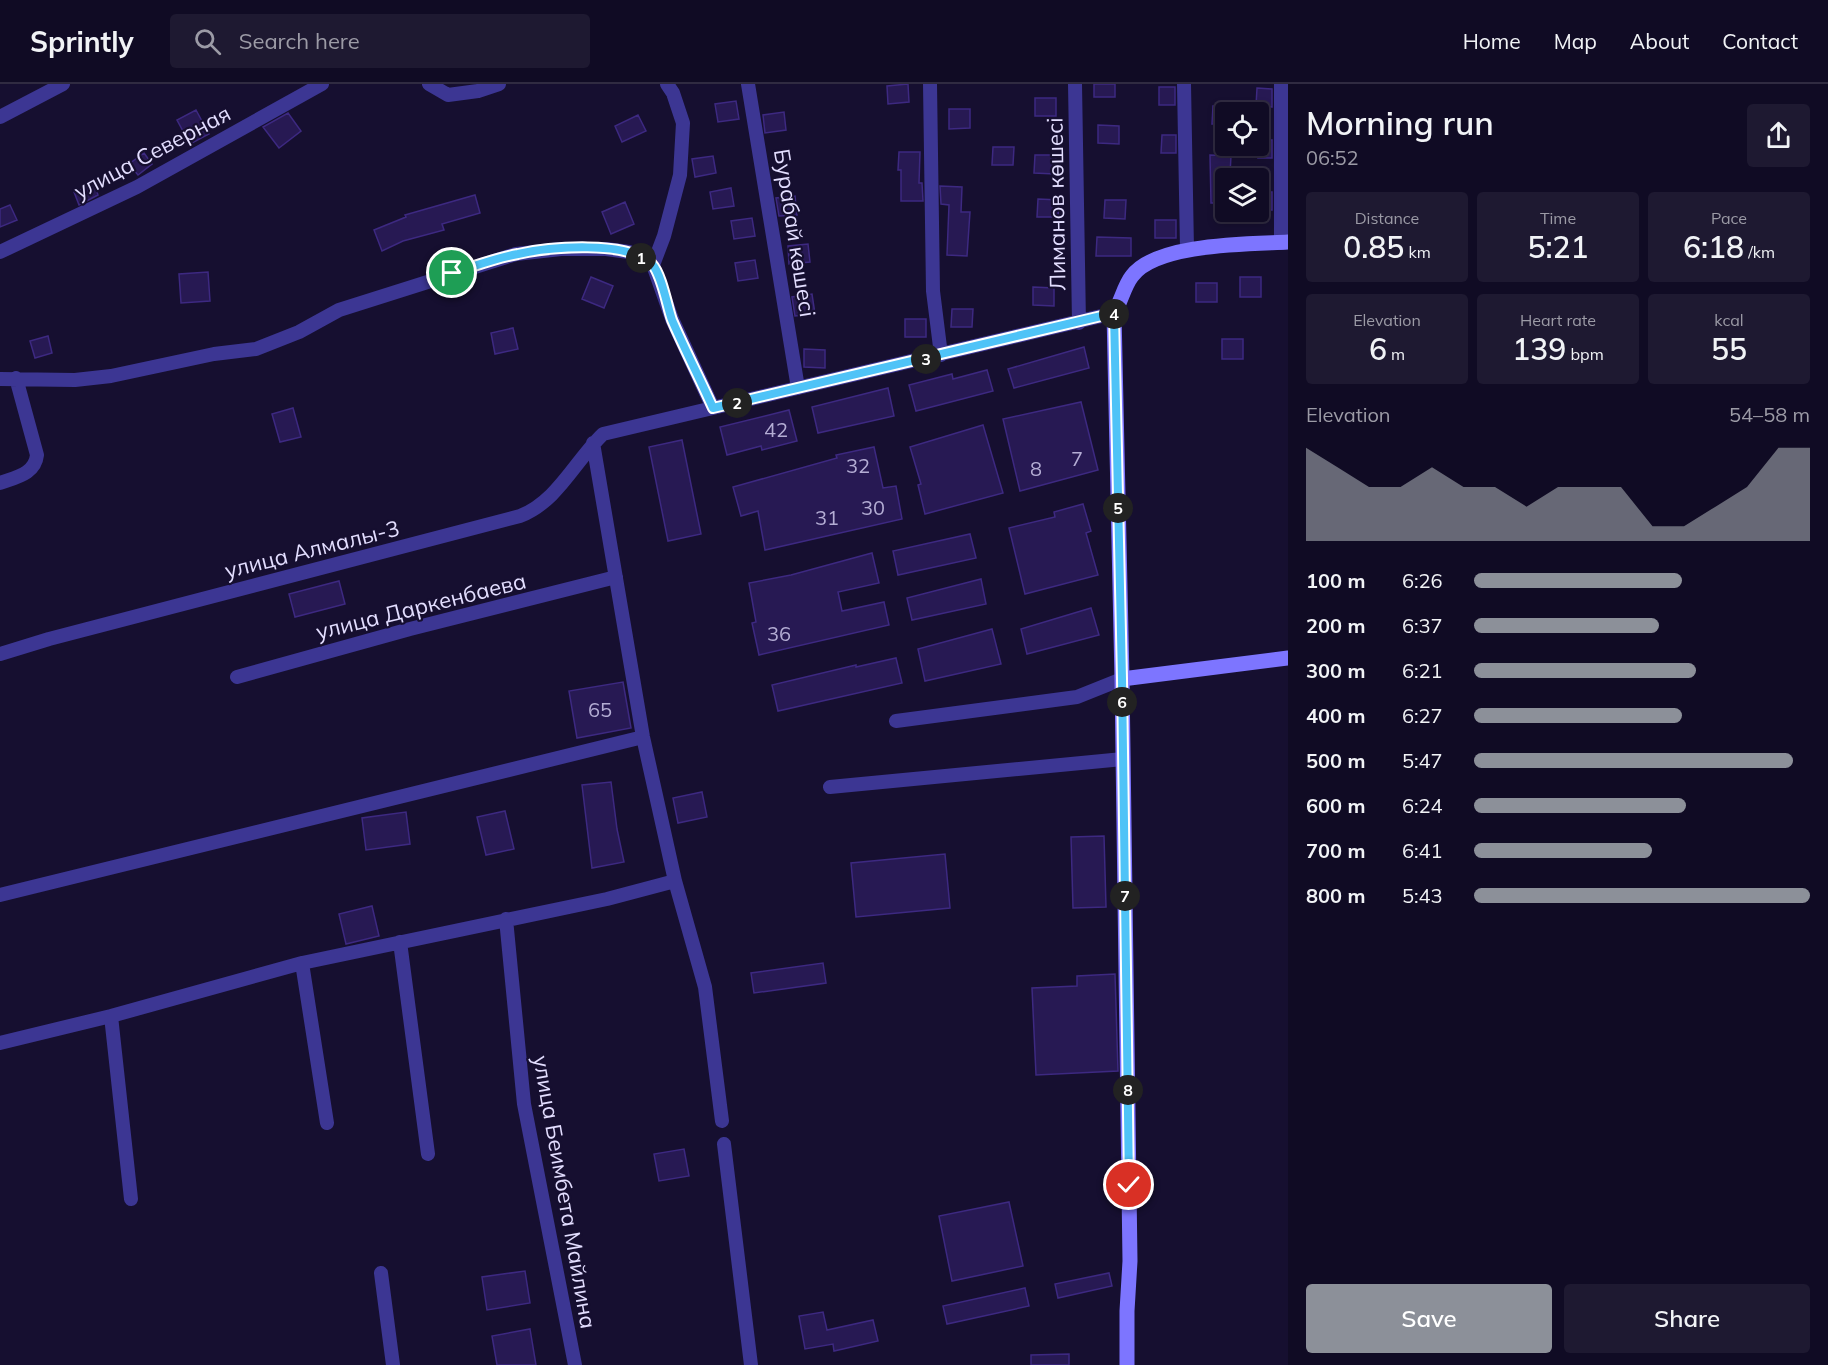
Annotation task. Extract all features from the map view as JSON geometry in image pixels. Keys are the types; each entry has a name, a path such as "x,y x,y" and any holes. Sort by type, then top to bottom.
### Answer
{"street":[{"path":"0,117 63,84"},
{"name":"улица Северная","path":"0,252 137,187 322,84"},
{"path":"429,84 448,95 478,92 500,84"},
{"path":"667,84 673,93 683,123 680,175 664,236 653,265 672,319 713,408"},
{"name":"Бурабай көшесі","path":"748,84 798,388"},
{"path":"930,84 933,291 941,355"},
{"name":"Лиманов көшесі","path":"1075,84 1079,323"},
{"path":"1184,84 1187,249"},
{"path":"1127,1365 1130,1261 1122,679 1114,313 1132,275 1158,258 1187,249 1285,242 1281,84"},
{"path":"0,379 75,380 111,376 214,354 256,349 299,332 339,310 516,254 561,249 606,249 629,252 653,265"},
{"path":"722,1121 705,987 675,881 643,736 616,577 598,439 713,408 1114,313"},
{"path":"0,483 24,474 36,462 37,455 16,378"},
{"name":"улица Алмалы-3","path":"0,654 49,639 534,511 549,497 598,439"},
{"name":"улица Даркенбаева","path":"237,677 410,629 616,577"},
{"path":"896,720 1077,697 1122,679 1288,658"},
{"path":"0,895 643,736"},
{"path":"830,787 1123,759"},
{"path":"0,1043 111,1016 302,963 607,899 675,881"},
{"name":"улица Беимбета Майлина","path":"506,919 524,1104 575,1365"},
{"path":"400,942 428,1154"},
{"path":"302,963 327,1123"},
{"path":"111,1016 131,1199"},
{"path":"724,1144 751,1365"},
{"path":"381,1273 393,1365"}],"building":[{"path":"908,84 909,102 888,104 887,86"},
{"path":"1094,84 1115,84 1115,97 1094,97"},
{"path":"1159,87 1175,87 1175,105 1159,105"},
{"path":"1257,88 1272,89 1272,107 1269,107 1269,102 1256,102"},
{"path":"1035,98 1056,98 1056,116 1035,116"},
{"path":"736,101 739,119 718,122 715,104"},
{"path":"1213,106 1215,106 1215,124 1212,124"},
{"path":"949,109 970,109 970,128 949,129"},
{"path":"196,110 209,134 190,144 177,120"},
{"path":"784,112 786,130 765,133 763,115"},
{"path":"288,113 301,131 279,148 263,127"},
{"path":"638,115 646,131 622,142 615,126"},
{"path":"1098,125 1119,126 1119,144 1098,143"},
{"path":"1162,135 1176,135 1176,153 1161,153"},
{"path":"1269,140 1272,140 1272,158 1258,158 1258,156 1269,156"},
{"path":"993,147 1014,147 1013,165 992,165"},
{"path":"899,152 920,152 919,183 922,183 923,201 901,201"},
{"path":"144,153 152,164 138,175 129,164"},
{"path":"1035,155 1056,155 1055,174 1034,173"},
{"path":"1210,155 1231,156 1230,168 1215,168 1215,203 1211,203"},
{"path":"713,156 716,173 695,177 692,159"},
{"path":"95,185 98,195 79,205 74,192"},
{"path":"940,186 962,187 961,212 970,212 967,256 947,255 949,205 941,204"},
{"path":"731,188 734,206 713,209 710,192"},
{"path":"1269,192 1272,192 1272,210 1269,210"},
{"path":"475,195 480,213 442,224 444,230 403,241 382,251 374,230 406,217 405,215"},
{"path":"795,196 797,215 779,216 776,198"},
{"path":"1038,199 1059,200 1058,217 1037,217"},
{"path":"1105,200 1126,200 1125,219 1104,218"},
{"path":"625,202 634,224 611,234 602,212"},
{"path":"10,205 17,220 0,227 0,209"},
{"path":"752,218 755,236 734,239 731,221"},
{"path":"1155,220 1176,220 1176,238 1155,238"},
{"path":"1097,237 1131,238 1131,256 1096,256"},
{"path":"808,244 810,262 789,264 788,246"},
{"path":"755,260 758,278 738,281 735,263"},
{"path":"208,272 210,301 181,303 179,274"},
{"path":"591,277 613,286 604,308 582,299"},
{"path":"1240,277 1261,277 1261,297 1240,297"},
{"path":"1196,283 1217,283 1217,302 1196,302"},
{"path":"1033,287 1054,288 1054,306 1033,305"},
{"path":"812,294 815,314 795,316 792,297"},
{"path":"952,309 973,309 972,327 951,327"},
{"path":"905,319 926,319 926,337 905,337"},
{"path":"513,328 518,349 495,354 491,333"},
{"path":"48,336 52,353 35,358 30,341"},
{"path":"1222,339 1243,339 1243,359 1222,359"},
{"path":"1084,347 1089,368 1014,388 1008,369"},
{"path":"804,349 825,350 825,368 804,367"},
{"path":"987,370 993,391 916,411 909,385 952,374 953,379"},
{"path":"888,388 894,416 818,433 812,407"},
{"path":"1081,402 1098,470 1020,491 1003,419"},
{"path":"293,408 301,437 280,442 272,414"},
{"path":"789,410 797,441 762,450 761,446 727,455 720,427"},
{"path":"983,425 1003,493 925,514 918,485 921,484 910,447"},
{"path":"682,440 701,534 668,541 649,447"},
{"path":"874,447 883,488 896,486 902,519 765,550 758,511 741,516 733,487 837,458 836,455"},
{"path":"1083,504 1091,531 1086,533 1098,575 1025,594 1009,528 1055,517 1054,512"},
{"path":"970,534 976,558 898,575 893,551"},
{"path":"872,553 879,583 838,592 842,611 884,602 889,625 759,655 752,623 756,622 749,583 791,575"},
{"path":"981,579 986,604 912,620 907,598"},
{"path":"339,581 345,604 295,617 289,594"},
{"path":"1091,608 1099,635 1027,654 1021,629"},
{"path":"992,629 1001,664 925,681 918,649"},
{"path":"896,658 902,683 778,711 772,685"},
{"path":"623,682 631,728 577,738 569,691"},
{"path":"611,782 624,862 592,868 582,785"},
{"path":"702,792 707,817 678,823 673,798"},
{"path":"505,811 514,849 486,855 477,817"},
{"path":"406,812 410,844 366,850 362,818"},
{"path":"1104,836 1106,907 1073,908 1071,837"},
{"path":"945,854 950,908 856,917 851,863"},
{"path":"372,906 379,936 346,944 339,914"},
{"path":"823,963 826,983 754,993 751,973"},
{"path":"1115,974 1118,1071 1036,1075 1032,988 1077,986 1077,976"},
{"path":"684,1149 689,1176 659,1181 654,1154"},
{"path":"1009,1202 1023,1266 952,1281 939,1216"},
{"path":"525,1271 530,1303 487,1310 482,1277"},
{"path":"1109,1273 1112,1286 1058,1298 1055,1284"},
{"path":"1025,1288 1029,1306 947,1324 943,1306"},
{"path":"823,1312 827,1330 873,1320 878,1341 834,1351 833,1344 805,1349 799,1316"},
{"path":"530,1329 536,1365 497,1365 492,1336"},
{"path":"1069,1354 1069,1365 1031,1365 1031,1355"}],"route":[{"path":"452,273 516,254 540,250 606,249 629,252 642,258 653,265 672,319 713,408 1114,313 1129,1185"}]}
